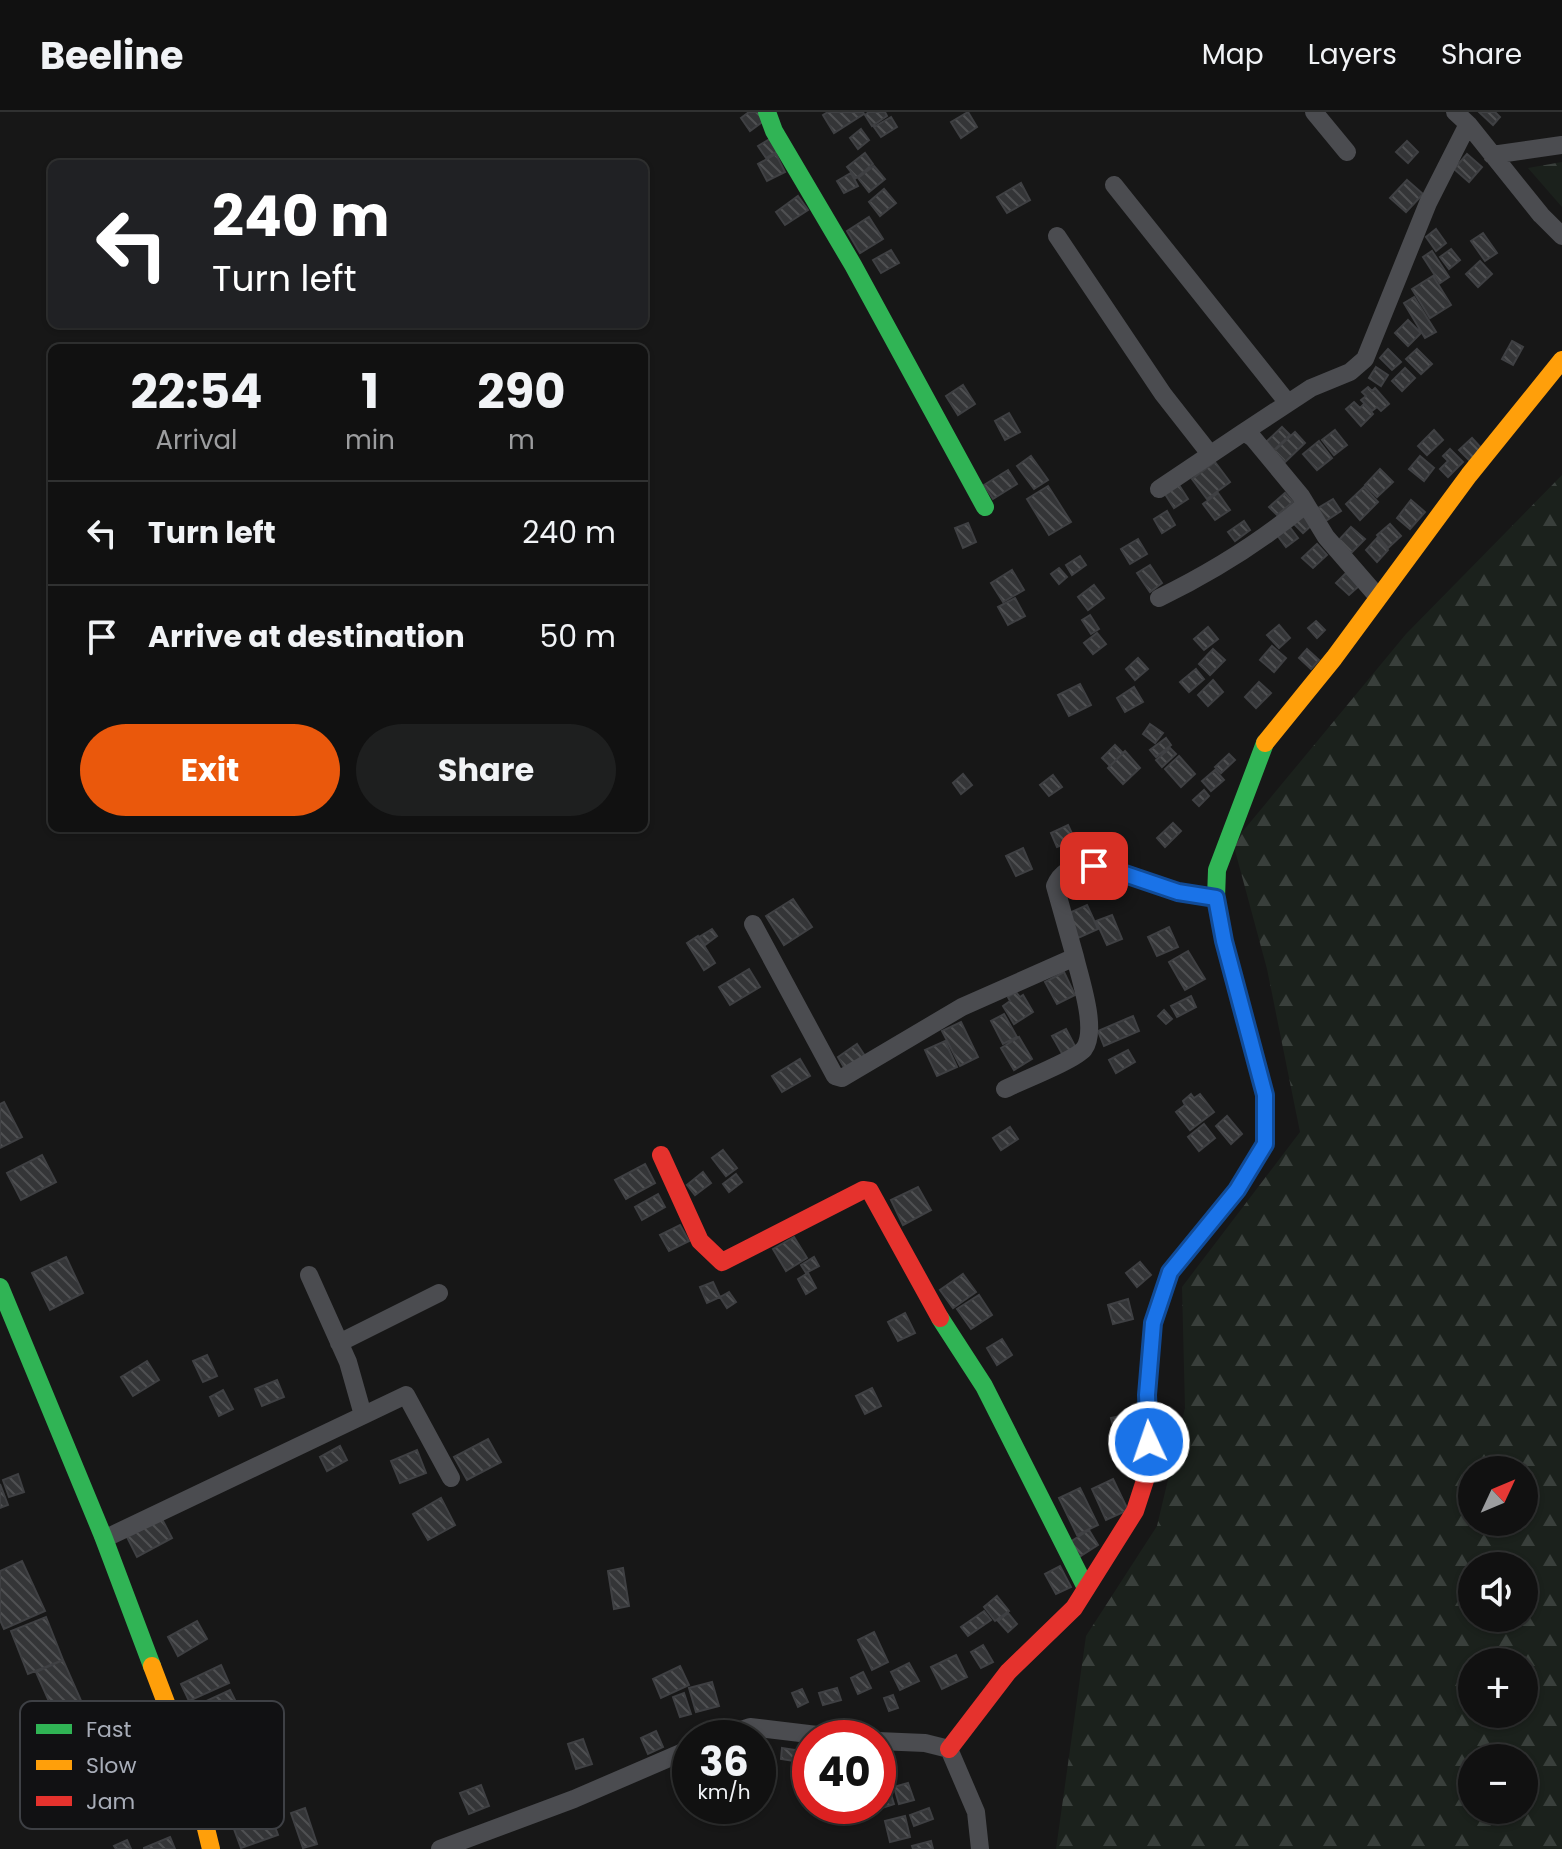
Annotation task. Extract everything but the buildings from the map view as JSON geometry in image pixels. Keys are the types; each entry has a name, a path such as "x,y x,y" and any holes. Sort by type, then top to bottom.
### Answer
{"street":[{"path":"767,112 774,131 853,265 985,507"},
{"path":"1314,112 1347,152"},
{"path":"1159,489 1311,388 1350,372 1365,359 1462,118 1541,215 1562,236"},
{"path":"1492,155 1562,145"},
{"path":"1114,185 1288,403"},
{"path":"1057,236 1163,394 1210,454"},
{"path":"949,1749 1008,1672 1074,1608 1135,1511 1150,1465 1147,1395 1153,1323 1170,1272 1237,1190 1265,1144 1265,1095 1224,941 1216,898 1217,870 1262,747 1334,658 1469,475 1562,360"},
{"path":"1244,432 1253,438 1306,504 1326,537 1378,597"},
{"path":"1159,598 1197,579 1273,532 1306,504"},
{"path":"1005,1089 1079,1054 1088,1041 1088,1015 1055,886 1057,880 1075,867 1094,866 1178,892 1216,898"},
{"path":"753,924 835,1076 842,1078 962,1007 1075,957"},
{"path":"661,1155 700,1241 722,1262 863,1190 870,1191 930,1301 984,1386 1086,1588"},
{"path":"309,1275 339,1343 363,1415"},
{"path":"0,1287 103,1536 165,1701"},
{"path":"339,1343 439,1293"},
{"path":"103,1536 106,1538 406,1395 451,1478"},
{"path":"896,1742 925,1743 949,1749"},
{"path":"949,1749 976,1812 980,1849"},
{"path":"440,1849 574,1799 672,1757"},
{"path":"206,1829 211,1849"}],"green space":[{"path":"1562,162 1562,207 1528,168"},
{"path":"1562,475 1562,1849 1056,1849 1086,1636 1157,1526 1185,1408 1182,1287 1300,1132 1267,969 1233,843 1406,634"}],"traffic: fast":[{"path":"767,112 774,131 853,265 985,507"},
{"path":"1148,1428 1147,1395 1153,1323 1170,1272 1237,1190 1265,1144 1265,1095 1224,941 1216,898 1217,870 1265,743"},
{"path":"0,1287 103,1536 152,1666"},
{"path":"940,1318 984,1386 1086,1588"}],"traffic: slow":[{"path":"1265,743 1334,658 1469,475 1562,360"},
{"path":"152,1666 165,1701"},
{"path":"206,1829 211,1849"}],"traffic: jam":[{"path":"661,1155 700,1241 722,1262 863,1190 870,1191 940,1318"},
{"path":"949,1749 1008,1672 1074,1608 1135,1511 1150,1465 1148,1428"}],"route":[{"path":"1094,866 1178,892 1216,898 1224,941 1265,1095 1265,1144 1237,1190 1170,1272 1153,1323 1147,1395 1149,1442"}]}
